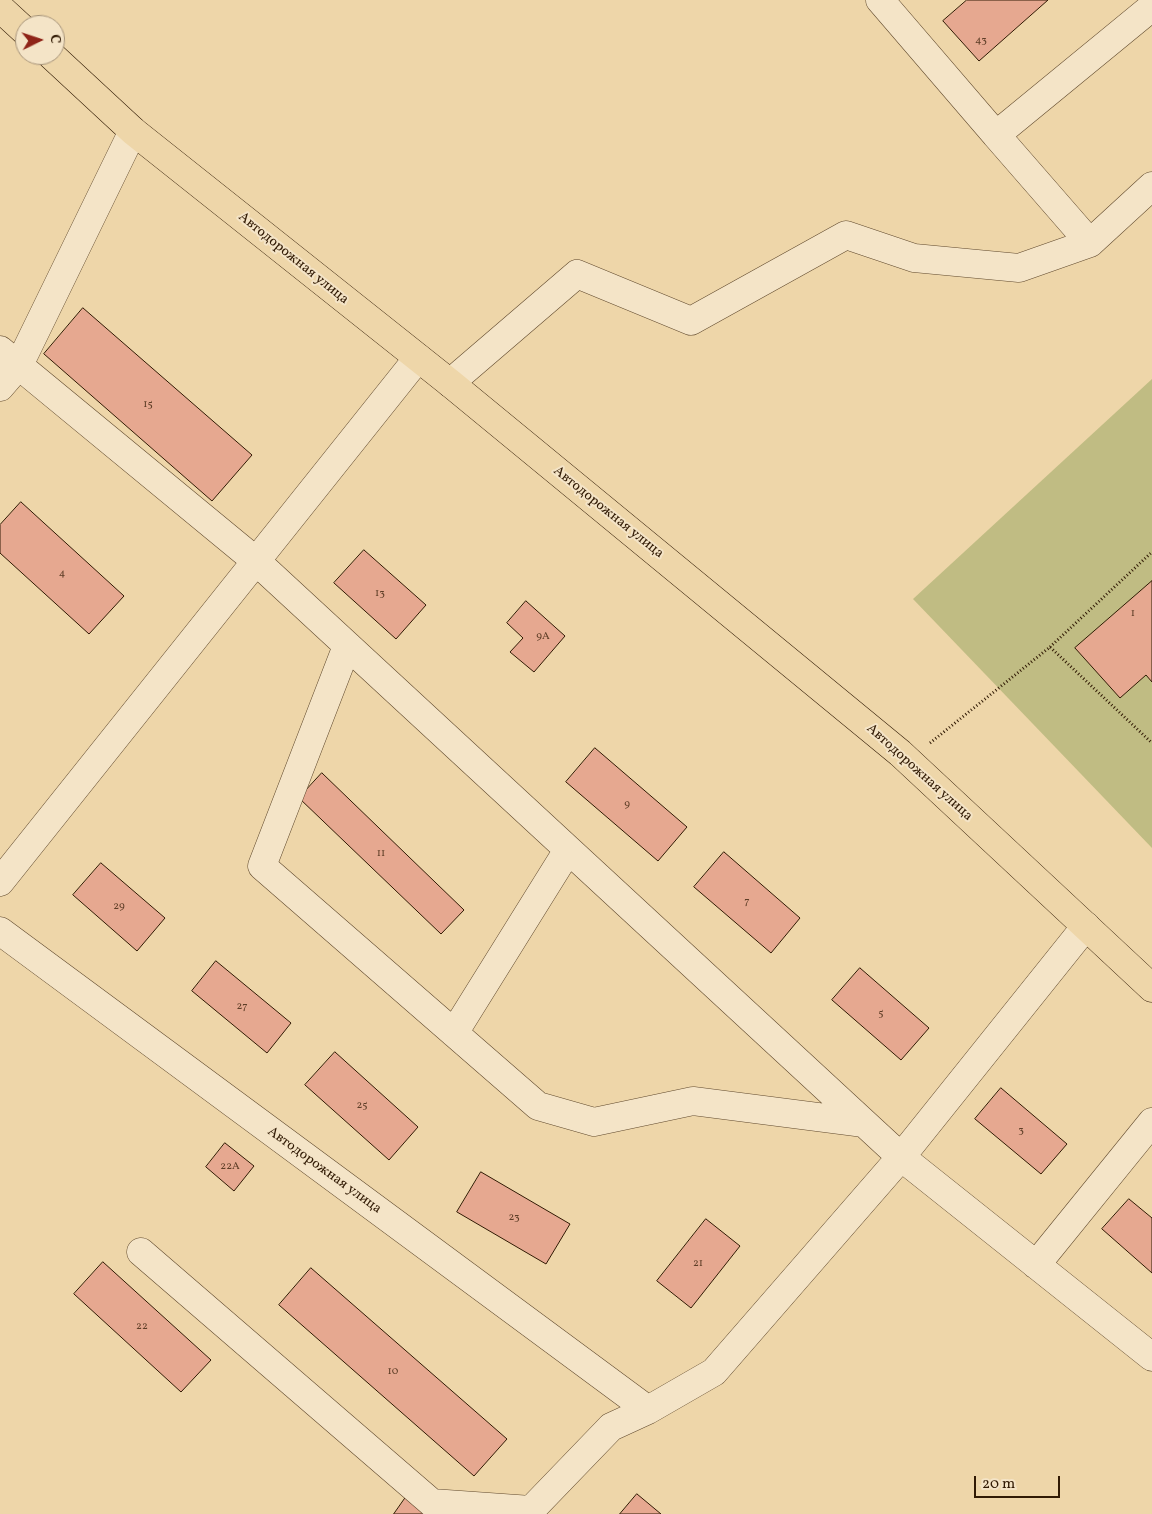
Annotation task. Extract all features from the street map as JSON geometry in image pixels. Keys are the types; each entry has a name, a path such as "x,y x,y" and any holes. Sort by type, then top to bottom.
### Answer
{"main road":[{"path":"0,8 15,22"},
{"name":"Автодорожная улица","path":"62,65 133,131 450,383 908,761 1152,988"}],"street":[{"path":"880,0 1090,243"},
{"path":"996,135 1152,7"},
{"path":"0,387 10,358 133,131"},
{"path":"450,383 577,274 691,321 846,235 914,258 1019,268 1090,243 1152,186"},
{"path":"10,358 256,561 901,1157 1152,1356"},
{"path":"0,882 418,358"},
{"path":"347,646 262,866 538,1106 594,1122 692,1101 864,1123"},
{"path":"454,1033 568,850"},
{"path":"141,1252 432,1503 530,1512 611,1426 648,1410 714,1372 901,1157 1086,926"},
{"name":"Автодорожная улица","path":"0,931 648,1410"},
{"path":"1036,1265 1152,1122"}],"path":[{"path":"908,761 1050,646 1152,552"},
{"path":"1050,646 1152,743"}],"shaded area":[{"path":"1152,379 1152,848 913,599"}],"building":[{"path":"967,0 1048,0 979,61 943,21"},
{"path":"83,308 252,455 212,501 44,354"},
{"path":"21,502 124,596 89,634 0,553 0,525"},
{"path":"364,550 426,605 396,639 334,583"},
{"path":"1152,581 1152,682 1146,675 1120,698 1075,648"},
{"path":"526,601 565,636 534,672 510,652 523,638 507,623"},
{"path":"595,748 687,827 658,861 566,782"},
{"path":"322,773 464,910 441,934 299,798"},
{"path":"724,852 800,918 771,953 694,887"},
{"path":"101,863 165,918 137,951 73,895"},
{"path":"216,961 291,1023 267,1053 192,991"},
{"path":"860,968 929,1028 901,1060 832,1000"},
{"path":"335,1052 418,1127 389,1160 305,1085"},
{"path":"1001,1088 1067,1144 1041,1174 975,1119"},
{"path":"225,1143 254,1166 234,1191 206,1167"},
{"path":"481,1172 570,1224 546,1264 457,1212"},
{"path":"1129,1199 1152,1218 1152,1273 1102,1229"},
{"path":"706,1219 740,1246 691,1308 657,1281"},
{"path":"103,1262 211,1360 181,1392 74,1294"},
{"path":"311,1268 507,1439 474,1476 279,1305"},
{"path":"637,1494 661,1514 620,1514"},
{"path":"406,1497 429,1514 394,1514"}]}
